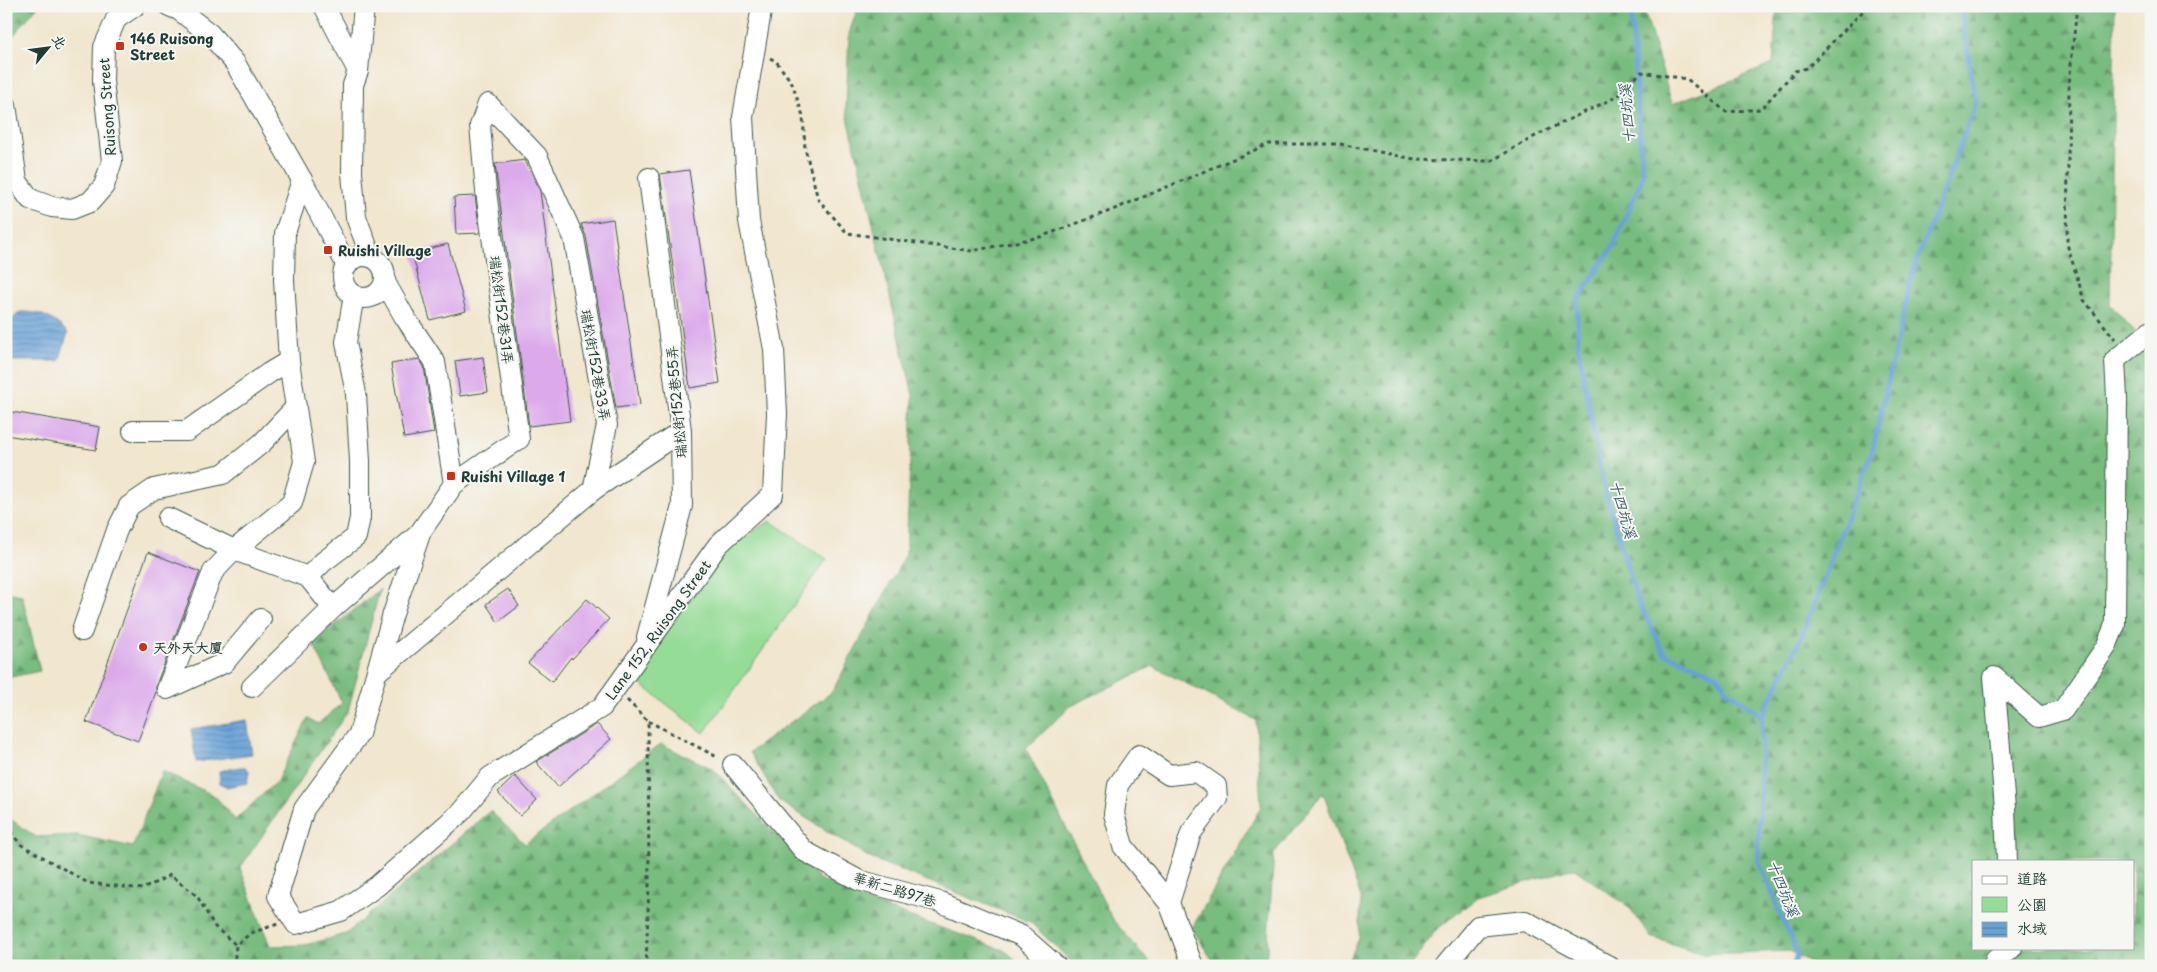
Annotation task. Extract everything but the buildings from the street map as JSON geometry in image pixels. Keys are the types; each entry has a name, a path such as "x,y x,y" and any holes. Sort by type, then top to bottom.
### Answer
{"street":[{"name":"Ruisong Street","path":"6,105 17,181 30,199 52,207 72,209 90,202 104,186 112,160 103,81 104,47 116,19 135,6"},
{"path":"169,6 179,10 210,34 235,63 302,180 347,266"},
{"path":"324,6 358,71"},
{"path":"252,687 333,608 421,531 454,484 435,362 404,316 385,282 381,264 371,257 356,217 352,173 353,85 358,71 364,6"},
{"name":"Lane 152, Ruisong Street","path":"291,916 296,924 341,911 378,886 461,812 490,777 602,707 718,545 773,494 777,414 774,349 749,220 743,117 762,6"},
{"name":"瑞松街152巷31弄","path":"454,484 519,439 480,126 488,104"},
{"name":"瑞松街152巷33弄","path":"488,104 537,156 574,238 607,425 593,490"},
{"name":"瑞松街152巷55弄","path":"643,651 682,506 682,432 649,178"},
{"path":"261,619 224,663 167,689 213,572 234,550 292,503 304,462 289,361 284,280 285,233 302,180"},
{"path":"371,257 357,258 347,266 344,278 345,285 354,295 366,298 378,293 385,282"},
{"path":"308,577 323,562 356,537 360,518 360,461 356,394 346,342 354,295"},
{"path":"2007,860 2005,808 1994,676 2039,717 2062,710 2106,647 2115,625 2117,398 2115,360 2151,331"},
{"path":"132,431 187,431 268,373 289,361"},
{"path":"82,631 117,530 129,506 154,489 223,474 262,443 296,407"},
{"path":"377,672 593,490 682,432"},
{"path":"168,518 234,550 308,577 333,608"},
{"path":"291,916 278,896 304,809 359,734 393,614 421,531"},
{"path":"1169,903 1191,833 1217,798 1216,786 1196,772 1169,775 1140,756 1118,785 1114,814 1123,846 1169,903 1194,966"},
{"name":"華新二路97巷","path":"733,765 804,851 858,880 940,902 1022,936 1056,966"},
{"path":"1445,966 1478,926 1525,921 1609,966"},
{"path":"1993,966 1996,959 2009,950"}],"path":[{"path":"754,49 776,61 792,83 803,116 805,148 818,199 847,233 972,251 1040,237 1110,211 1269,144 1340,144 1414,159 1491,161 1541,133 1618,96 1641,72 1687,78 1726,112 1761,109 1795,71 1806,68 1868,6"},
{"path":"2077,6 2069,84 2066,244 2084,300 2112,337 2119,342"},
{"path":"616,689 648,720 733,765"},
{"path":"646,966 649,885 648,720"},
{"path":"6,825 20,844 88,883 142,889 170,875 196,896 215,927 236,945"},
{"path":"234,966 236,945 251,933 278,924 291,916"}],"green space":[{"path":"6,6 38,6 6,44"},
{"path":"858,6 1643,6 1672,104 1773,64 1777,6 2115,6 2110,304 2147,345 2151,345 2151,966 1816,966 1790,951 1703,954 1651,937 1629,907 1573,868 1478,897 1436,930 1410,966 1347,966 1359,938 1361,897 1323,793 1274,853 1266,966 1216,966 1192,928 1261,807 1256,720 1153,666 1069,707 1026,749 1113,920 1153,966 1076,966 1030,922 870,858 779,801 750,752 832,692 906,554 913,395 846,109 849,34"},
{"path":"770,521 827,559 704,733 634,679 724,551"},
{"path":"380,589 348,711 240,868 270,946 305,945 346,934 490,811 525,844 661,744 713,769 819,879 864,900 1006,951 1022,966 6,966 6,816 36,837 77,835 133,847 162,771 215,796 235,820 277,781 308,718 318,724 342,703 313,643"},
{"path":"6,592 22,595 40,671 6,678"}],"water":[{"path":"20,312 40,314 57,323 68,333 59,361 6,361 6,325"},
{"path":"247,720 252,754 196,762 191,729"},
{"path":"246,767 249,771 247,783 227,787 220,783 219,771"}],"waterway":[{"name":"十四坑溪","path":"1634,6 1631,17 1643,176 1614,245 1577,301 1578,345 1603,484 1637,599 1664,653 1718,675 1726,689 1762,716"},
{"path":"1794,964 1797,953 1758,860 1762,716 1802,636 1872,452 1913,271 1976,103 1960,6"}],"place":[{"name":"146 Ruisong Street","path":"120,46"},
{"name":"Ruishi Village","path":"328,250"},
{"name":"Ruishi Village 1","path":"451,476"},
{"name":"天外天大廈","path":"143,647"}]}
